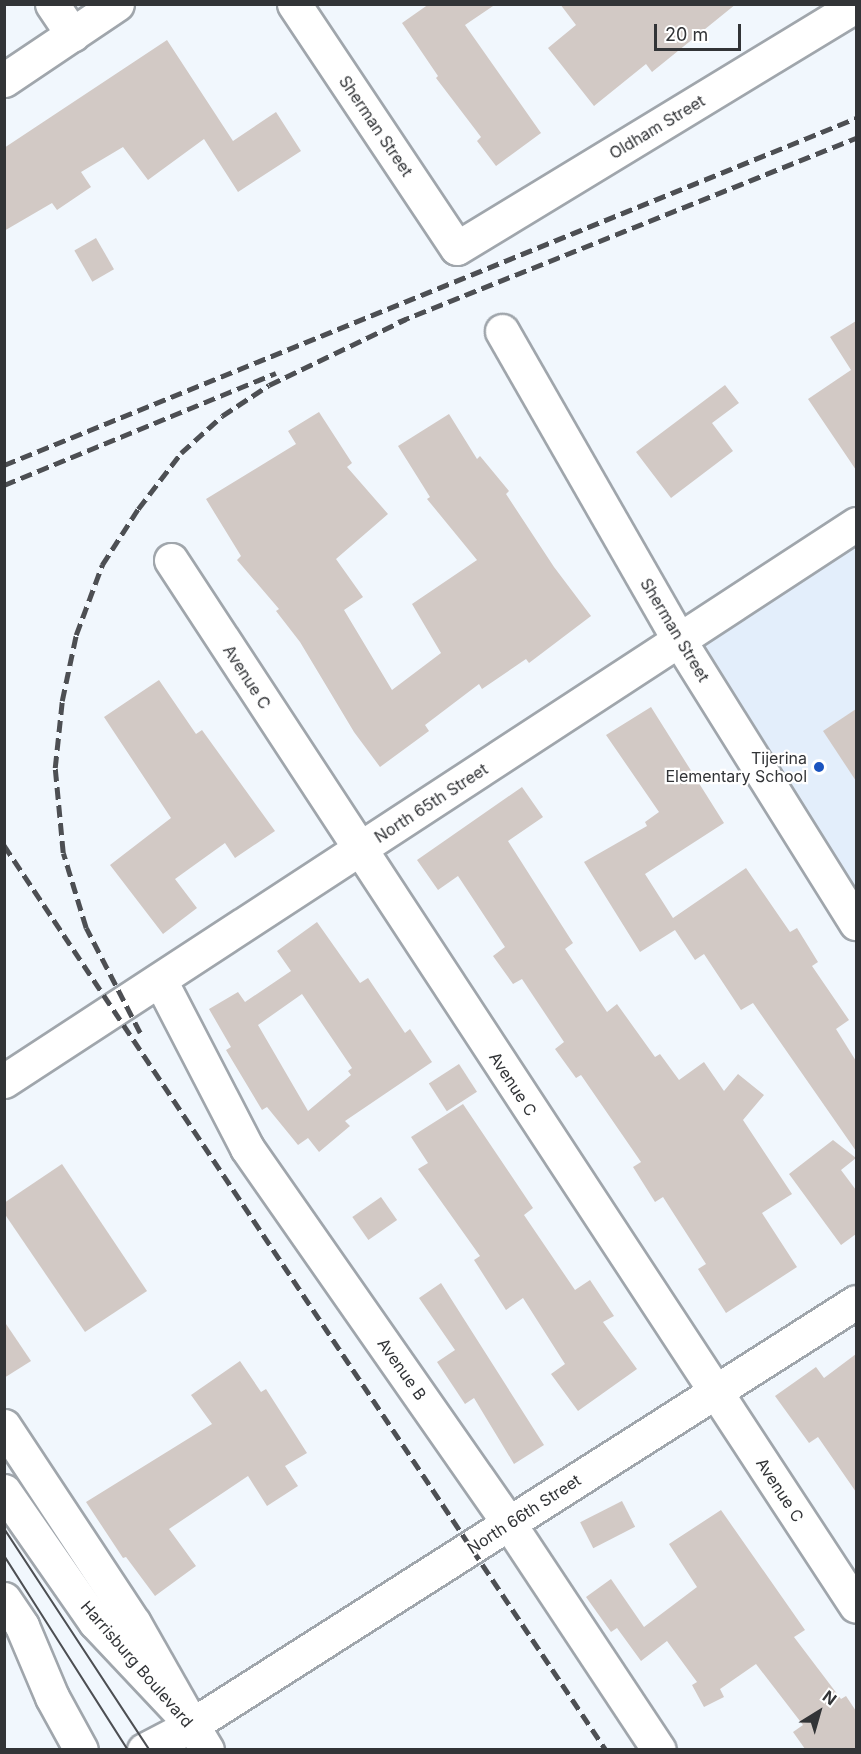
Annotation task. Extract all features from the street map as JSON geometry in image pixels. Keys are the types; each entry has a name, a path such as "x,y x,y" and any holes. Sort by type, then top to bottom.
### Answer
{"street":[{"path":"52,4 73,35"},
{"path":"4,80 117,4"},
{"name":"Sherman Street","path":"294,4 458,248"},
{"name":"Oldham Street","path":"458,248 856,5"},
{"name":"Sherman Street","path":"502,331 679,640 856,923"},
{"name":"North 65th Street","path":"4,1081 856,524"},
{"name":"Avenue C","path":"171,560 856,1606"},
{"name":"Avenue B","path":"160,980 247,1148 508,1522 659,1749"},
{"name":"North 66th Street","path":"144,1749 191,1741 508,1522 717,1393 856,1302"},
{"path":"4,1426 134,1623 191,1741"},
{"name":"Harrisburg Boulevard","path":"4,1491 95,1622 191,1741"},
{"path":"4,1599 22,1626 52,1697 81,1749"},
{"path":"4,1648 52,1697"}],"shaded area":[{"name":"Tijerina Elementary School","path":"856,544 856,890 705,645"}],"building":[{"path":"429,4 496,4 465,25 541,133 496,166 477,141 481,137 436,78 438,76 402,23"},
{"path":"560,4 736,4 652,72 646,64 594,106 548,48 576,25"},
{"path":"167,40 233,141 276,112 301,151 238,192 204,139 148,180 123,147 81,172 91,187 57,210 52,203 4,231 4,148"},
{"path":"96,238 114,269 92,282 74,250"},
{"path":"856,321 856,470 808,399 851,370 830,337"},
{"path":"725,385 739,403 712,423 733,451 671,498 636,452"},
{"path":"319,412 352,463 347,467 388,514 336,559 363,597 344,610 392,690 441,653 412,604 477,560 427,499 430,497 398,446 449,414 477,459 480,456 509,491 506,494 554,567 591,616 529,663 526,659 482,689 479,684 425,725 429,731 380,767 354,732 300,642 276,611 279,609 237,560 241,556 206,499 296,444 288,431"},
{"path":"159,680 196,734 202,730 275,831 235,858 225,843 175,879 197,908 163,934 110,865 171,818 104,717"},
{"path":"651,707 724,823 645,874 673,918 746,868 790,932 797,928 818,962 812,966 849,1020 836,1029 856,1061 856,1151 753,1003 741,1010 704,954 695,960 675,930 640,952 584,862 647,826 645,822 659,812 606,735"},
{"path":"856,709 856,781 823,731"},
{"path":"522,787 543,817 508,841 573,943 565,949 607,1012 617,1004 655,1057 660,1054 679,1080 704,1062 724,1091 738,1074 764,1095 743,1120 792,1194 762,1213 797,1267 726,1313 698,1269 706,1264 663,1197 655,1202 633,1167 641,1162 581,1075 576,1078 555,1049 564,1042 522,979 513,984 493,956 505,947 458,876 438,890 417,860"},
{"path":"317,922 360,983 368,978 405,1033 410,1029 432,1062 345,1121 350,1126 319,1152 308,1138 298,1145 267,1107 262,1110 226,1050 231,1047 209,1009 238,992 245,1002 291,971 277,951","holes":["302,994 352,1068 348,1071 351,1075 308,1111 258,1025"]},
{"path":"459,1064 477,1092 447,1111 429,1084"},
{"path":"463,1104 533,1208 524,1215 575,1290 590,1280 614,1316 603,1322 637,1369 578,1411 551,1374 565,1364 523,1298 506,1310 474,1260 480,1256 418,1169 428,1163 411,1137"},
{"path":"833,1140 856,1158 841,1170 856,1190 856,1234 841,1245 789,1174"},
{"path":"62,1164 147,1291 85,1332 4,1213 4,1203"},
{"path":"381,1197 397,1220 368,1240 352,1217"},
{"path":"441,1283 544,1445 514,1464 474,1398 465,1404 437,1362 455,1350 419,1298"},
{"path":"4,1321 31,1361 4,1378"},
{"path":"856,1354 856,1492 818,1437 809,1443 775,1396 816,1367 824,1378"},
{"path":"240,1361 261,1392 266,1389 307,1453 285,1466 298,1486 267,1506 248,1476 169,1529 196,1566 155,1596 126,1557 123,1558 86,1502 212,1424 191,1395"},
{"path":"622,1501 635,1527 593,1548 580,1522"},
{"path":"721,1510 805,1630 794,1637 841,1699 846,1696 856,1711 856,1749 805,1749 793,1732 803,1725 756,1664 720,1689 724,1697 704,1707 692,1685 697,1682 667,1641 641,1661 617,1628 611,1632 586,1597 611,1579 644,1627 697,1587 669,1544"}],"tram line":[{"path":"4,1528 150,1750"},
{"path":"4,1555 128,1750"}],"railway":[{"path":"4,465 856,118"},
{"path":"398,322 856,138"},
{"path":"140,1033 86,928 63,853 55,768 62,701 76,635 102,565 138,509 181,453 222,416 269,385 406,319"},
{"path":"4,485 276,373"},
{"path":"4,845 606,1750"}],"place":[{"name":"Tijerina Elementary School","path":"819,767"}]}
